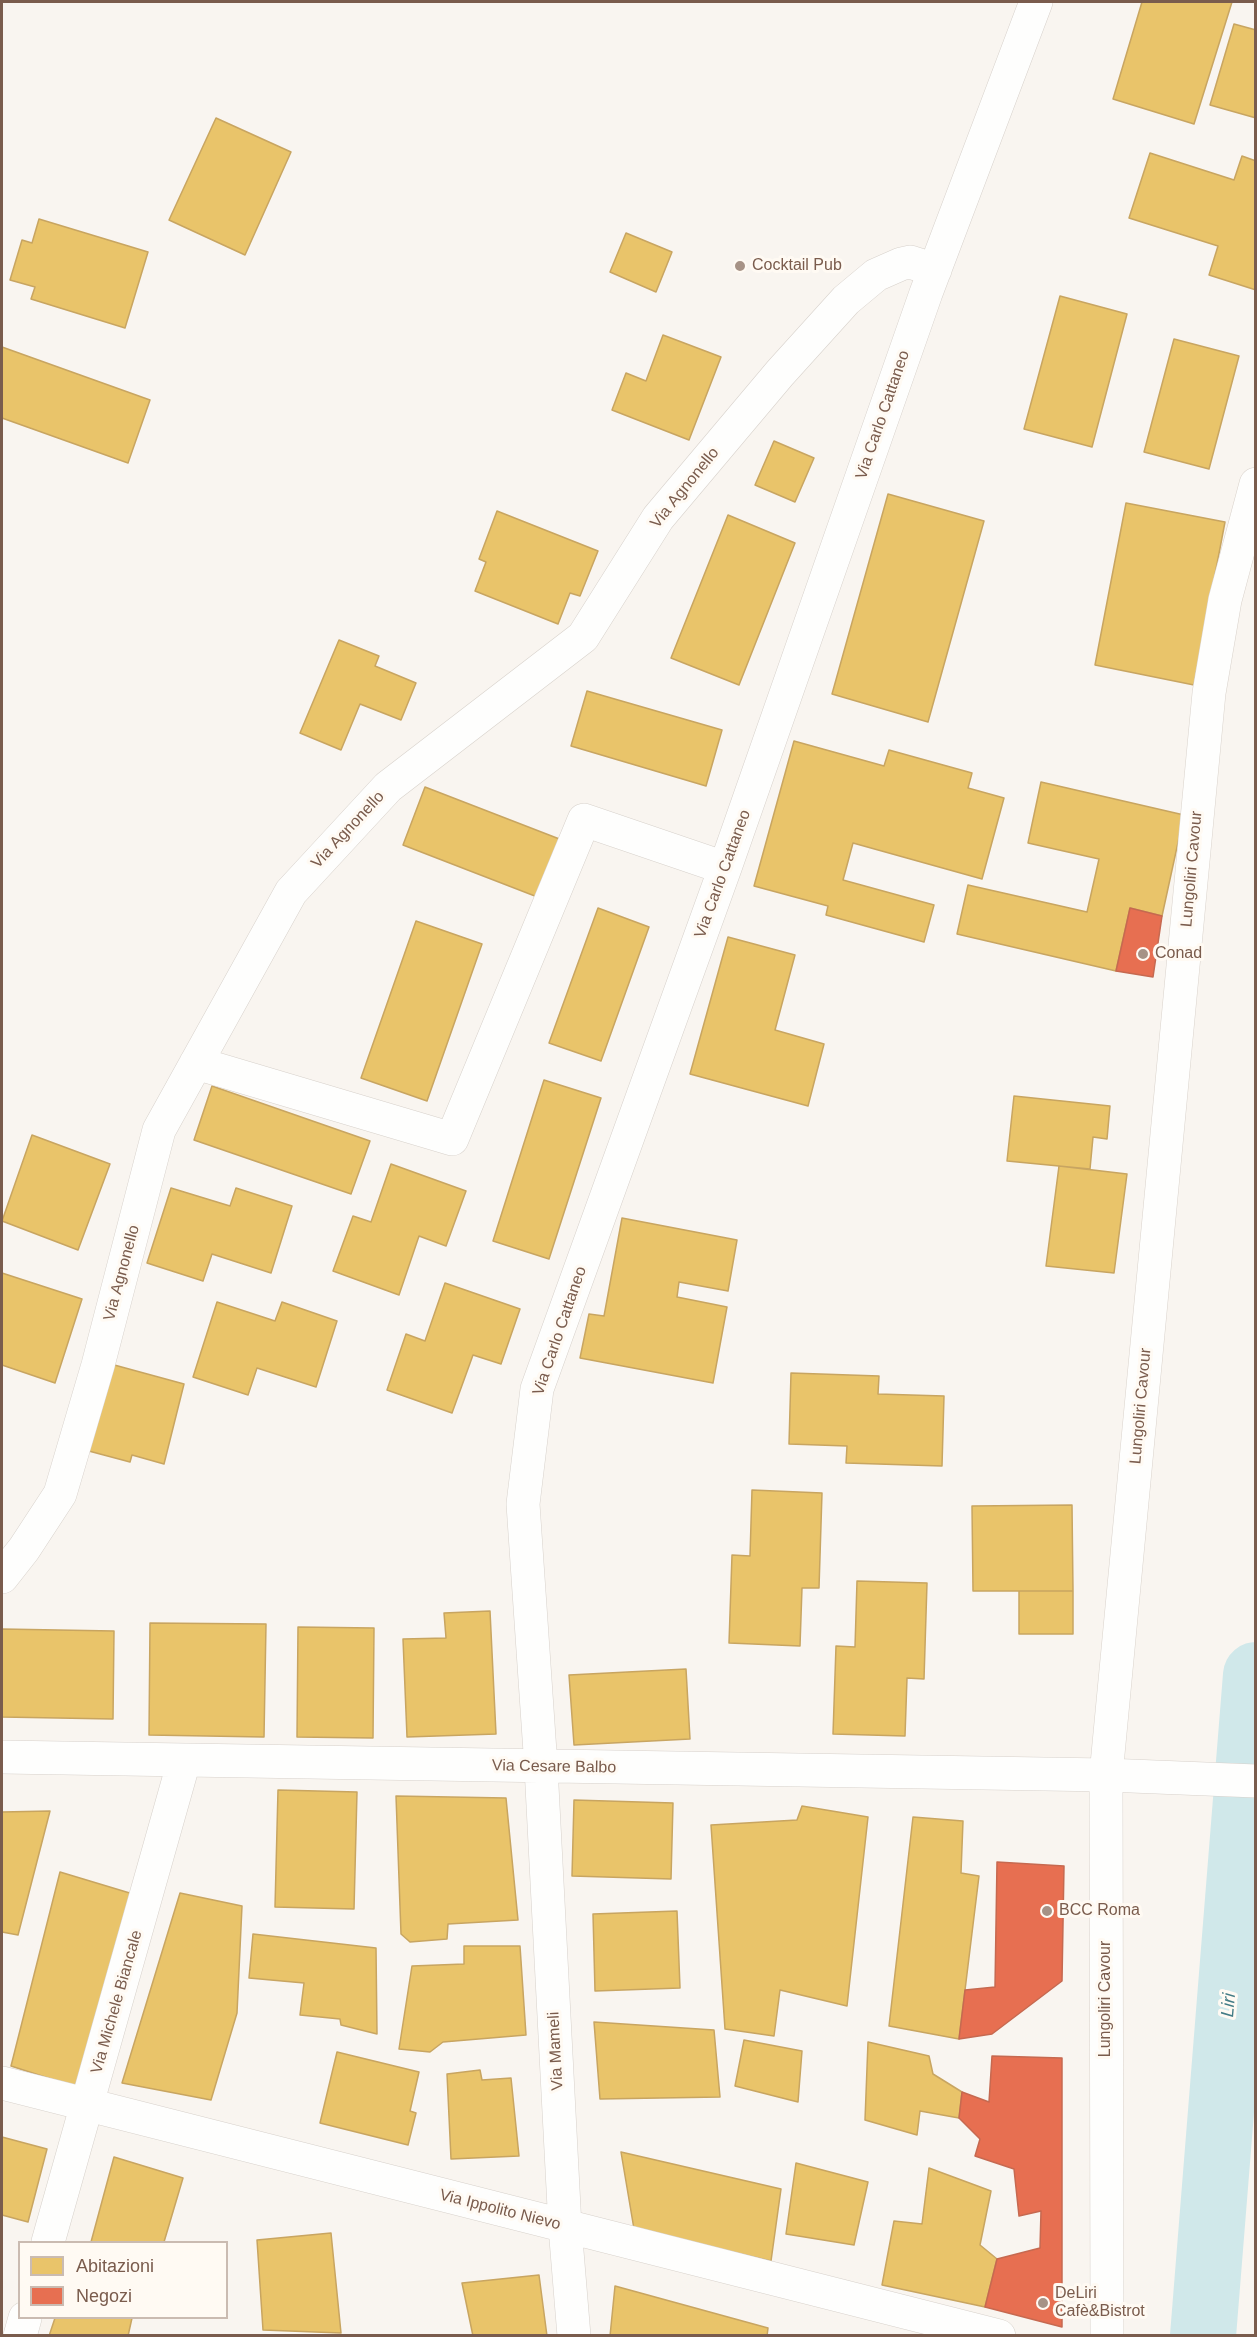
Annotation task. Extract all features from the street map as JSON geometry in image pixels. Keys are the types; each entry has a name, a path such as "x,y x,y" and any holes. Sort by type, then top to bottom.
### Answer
{"street":[{"name":"Via Carlo Cattaneo","path":"541,1767 523,1504 537,1389 725,868 935,270 1036,2"},
{"name":"Via Agnonello","path":"2,1576 24,1549 60,1494 98,1365 159,1130 291,892 380,796 583,636 658,518 846,300 876,275 901,264 910,262 935,270"},
{"name":"Lungoliri Cavour","path":"1107,2336 1106,1775 1209,693 1225,600 1256,484"},
{"path":"196,1063 452,1139 584,820 725,868"},
{"name":"Via Cesare Balbo","path":"2,1758 1106,1775 1256,1781"},
{"name":"Via Michele Biancale","path":"48,2241 184,1761"},
{"name":"Via Mameli","path":"541,1767 565,2227 574,2336"},
{"name":"Via Ippolito Nievo","path":"2,2084 999,2336"},
{"path":"20,2336 25,2319"}],"building: Abitazioni":[{"path":"1142,2 1232,2 1194,124 1113,99"},
{"path":"1234,24 1256,30 1256,118 1210,105"},
{"path":"216,118 291,152 245,255 169,220"},
{"path":"1150,153 1234,180 1242,156 1256,161 1256,290 1209,275 1218,246 1129,218"},
{"path":"39,219 148,252 125,328 31,299 35,287 10,280 22,240 32,243"},
{"path":"626,233 672,252 656,292 610,272"},
{"path":"1060,296 1127,314 1092,447 1024,429"},
{"path":"663,335 721,357 689,440 612,410 626,373 646,381"},
{"path":"1174,339 1239,356 1209,469 1144,452"},
{"path":"2,347 150,400 128,463 2,418"},
{"path":"774,441 814,458 795,502 755,485"},
{"path":"888,494 984,521 928,722 832,694"},
{"path":"1126,503 1225,522 1194,685 1095,665"},
{"path":"497,511 598,551 580,596 570,593 558,624 475,591 486,562 479,559"},
{"path":"728,515 795,543 739,685 671,658"},
{"path":"339,640 379,656 375,666 416,683 401,720 360,704 341,750 300,733"},
{"path":"587,691 722,730 706,786 571,746"},
{"path":"794,741 884,766 889,750 972,773 968,788 1004,798 982,879 853,843 843,880 934,905 924,942 826,915 828,906 754,886"},
{"path":"1041,782 1184,815 1162,916 1130,908 1116,971 957,934 968,885 1087,912 1099,859 1028,843"},
{"path":"425,787 562,840 540,898 403,845"},
{"path":"598,908 649,927 601,1061 549,1043"},
{"path":"416,921 482,944 427,1101 361,1078"},
{"path":"728,937 795,955 775,1030 824,1044 808,1106 690,1074"},
{"path":"544,1080 601,1098 549,1259 493,1241"},
{"path":"212,1086 370,1141 351,1194 194,1140"},
{"path":"1014,1096 1110,1106 1107,1139 1093,1137 1090,1169 1007,1161"},
{"path":"32,1135 110,1164 78,1250 2,1221"},
{"path":"391,1164 466,1191 446,1246 419,1236 399,1295 333,1271 353,1216 371,1222"},
{"path":"1059,1166 1127,1174 1114,1273 1046,1266"},
{"path":"171,1188 230,1206 236,1188 292,1206 271,1273 212,1254 203,1281 147,1263"},
{"path":"622,1218 737,1240 728,1291 679,1282 677,1297 727,1307 713,1383 580,1358 589,1314 604,1316"},
{"path":"2,1273 82,1299 55,1383 2,1365"},
{"path":"445,1283 520,1309 501,1364 473,1355 452,1413 387,1390 406,1334 425,1341"},
{"path":"217,1302 275,1321 282,1302 337,1321 316,1387 257,1368 248,1395 193,1377"},
{"path":"107,1363 184,1384 164,1464 132,1455 130,1462 85,1450"},
{"path":"791,1373 879,1376 878,1394 944,1396 942,1466 846,1463 847,1446 789,1444"},
{"path":"752,1490 822,1493 819,1588 802,1588 800,1646 729,1643 732,1555 750,1556"},
{"path":"1072,1505 1073,1591 973,1591 972,1506"},
{"path":"857,1581 927,1583 924,1679 907,1678 905,1736 833,1734 836,1646 855,1647"},
{"path":"1019,1591 1073,1591 1073,1634 1019,1634"},
{"path":"490,1611 496,1734 407,1737 403,1639 446,1638 444,1613"},
{"path":"150,1623 266,1624 264,1737 149,1735"},
{"path":"298,1627 374,1628 373,1738 297,1737"},
{"path":"2,1629 114,1631 113,1719 2,1717"},
{"path":"686,1669 690,1739 574,1745 569,1675"},
{"path":"278,1790 357,1792 354,1909 275,1907"},
{"path":"396,1796 506,1798 518,1920 448,1924 447,1939 410,1942 401,1934"},
{"path":"574,1800 673,1803 671,1879 572,1876"},
{"path":"802,1806 868,1817 847,2006 780,1990 774,2036 725,2029 711,1825 797,1820"},
{"path":"50,1811 18,1935 2,1932 2,1812"},
{"path":"913,1817 963,1821 961,1873 979,1876 959,2039 889,2026"},
{"path":"60,1872 133,1894 79,2088 11,2066"},
{"path":"180,1893 242,1906 237,2013 211,2100 122,2083"},
{"path":"677,1911 680,1988 595,1991 593,1914"},
{"path":"253,1934 376,1948 377,2034 341,2025 340,2019 300,2015 304,1983 249,1978"},
{"path":"464,1946 520,1946 526,2035 443,2042 430,2052 399,2049 412,1966 464,1964"},
{"path":"594,2022 714,2030 720,2097 600,2099"},
{"path":"744,2040 802,2051 798,2102 735,2086"},
{"path":"868,2042 929,2056 933,2074 962,2092 959,2118 920,2111 917,2135 865,2120"},
{"path":"337,2052 419,2072 410,2111 416,2113 408,2145 320,2123"},
{"path":"480,2070 482,2080 511,2078 519,2156 451,2159 447,2074"},
{"path":"2,2137 47,2149 28,2222 2,2215"},
{"path":"621,2152 781,2189 771,2261 634,2229"},
{"path":"114,2157 183,2178 164,2241 91,2241"},
{"path":"796,2163 868,2182 854,2245 786,2234"},
{"path":"929,2168 991,2191 980,2245 997,2259 985,2307 882,2285 894,2221 922,2224"},
{"path":"331,2233 341,2333 263,2330 257,2240"},
{"path":"539,2275 547,2336 473,2336 462,2283"},
{"path":"615,2286 768,2328 767,2336 610,2336"},
{"path":"55,2319 132,2319 128,2336 49,2336"}],"building: Negozi":[{"path":"1130,908 1162,916 1153,977 1116,971"},
{"path":"997,1862 1064,1866 1062,1981 992,2034 959,2039 965,1990 995,1987"},
{"path":"992,2056 1062,2058 1062,2327 985,2307 997,2259 1040,2248 1041,2211 1019,2216 1014,2169 975,2156 980,2139 959,2118 962,2092 989,2102"}],"waterway":[{"name":"Liri","path":"1203,2336 1256,1675"}],"place":[{"name":"Cocktail Pub","path":"740,266"},
{"name":"Conad","path":"1143,954"},
{"name":"BCC Roma","path":"1047,1911"},
{"name":"DeLiri Cafè&Bistrot","path":"1043,2303"}]}
